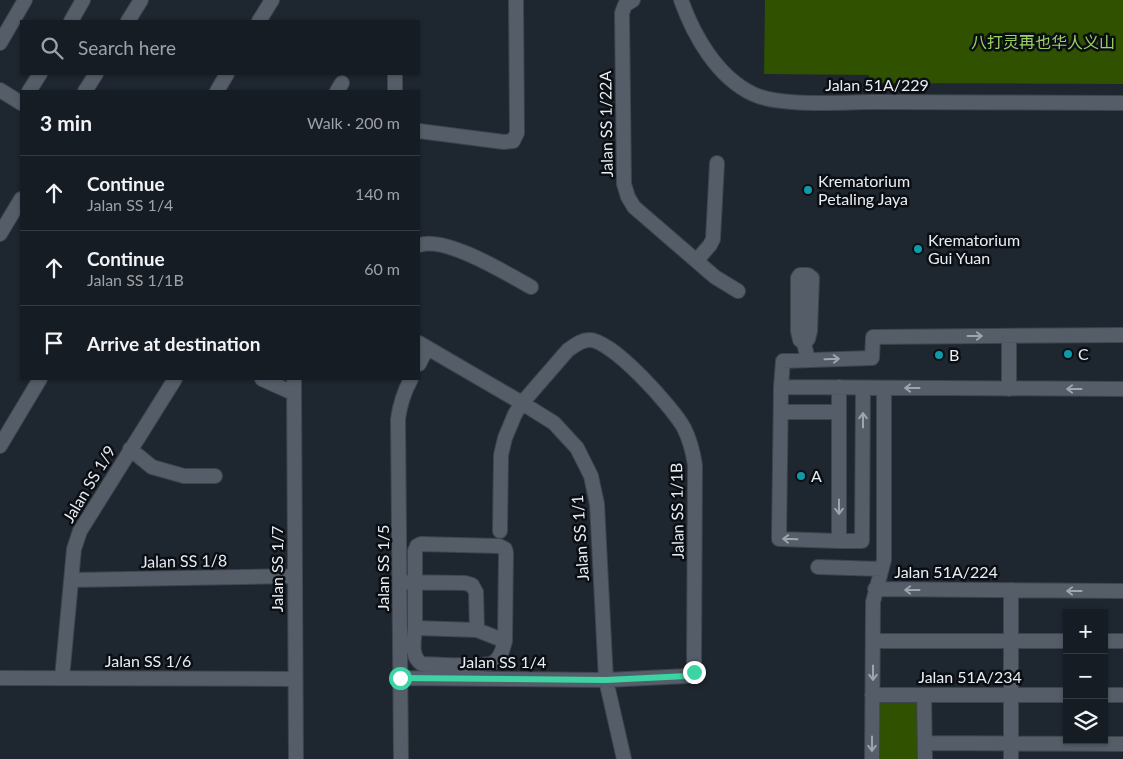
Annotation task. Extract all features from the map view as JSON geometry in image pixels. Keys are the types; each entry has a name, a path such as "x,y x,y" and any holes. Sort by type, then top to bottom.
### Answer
{"street":[{"path":"0,43 25,0"},
{"path":"72,20 84,0"},
{"path":"129,20 141,0"},
{"path":"260,20 272,0"},
{"path":"420,131 504,142 513,141 517,133 516,0"},
{"name":"Jalan SS 1/22A","path":"633,0 624,5 622,13 624,184 628,197 634,207 715,277 738,291"},
{"name":"Jalan 51A/229","path":"681,0 695,32 709,55 722,71 737,84 753,94 772,100 1123,103"},
{"path":"30,90 39,75"},
{"path":"87,90 95,75"},
{"path":"218,90 226,75"},
{"path":"395,75 395,90"},
{"path":"0,90 20,102"},
{"path":"697,260 713,239 717,163"},
{"path":"0,234 6,212 20,200"},
{"path":"420,244 425,242 444,244 491,264 531,287"},
{"path":"863,388 862,541 779,539 780,412 783,361 872,358 874,337 1123,335"},
{"path":"1009,336 1009,389"},
{"name":"Jalan SS 1/1B","path":"522,403 568,350 578,343 589,340 600,342 622,358 675,413 692,446 695,464 694,672 687,676 606,680"},
{"path":"804,343 808,360"},
{"path":"420,359 423,345"},
{"name":"Jalan SS 1/1","path":"423,345 554,423 577,448 591,476 597,504 606,680 624,759"},
{"path":"0,446 39,380"},
{"name":"Jalan SS 1/9","path":"62,678 74,549 80,531 174,380"},
{"path":"264,380 293,393"},
{"name":"Jalan SS 1/7","path":"294,380 296,759"},
{"name":"Jalan SS 1/5","path":"401,759 400,678 408,582 398,419 401,400 411,380"},
{"path":"781,387 1123,389"},
{"path":"839,388 839,541"},
{"path":"875,589 884,560 884,388"},
{"path":"500,531 500,455 515,414 522,403"},
{"path":"780,412 839,412"},
{"path":"130,449 152,467 184,476 215,476"},
{"path":"421,544 499,546 505,549 505,641 500,656 495,662 490,664 422,664 414,656 415,628 408,582 417,546 421,544"},
{"path":"818,566 881,568"},
{"name":"Jalan SS 1/8","path":"72,580 295,576"},
{"path":"408,582 465,583 472,585 476,592 477,630"},
{"name":"Jalan 51A/224","path":"872,759 873,602 875,589 1123,591"},
{"path":"1011,590 1011,759"},
{"path":"415,628 477,630 505,641"},
{"path":"873,641 1063,641"},
{"path":"1108,641 1123,641"},
{"name":"Jalan SS 1/6","path":"0,678 295,679"},
{"name":"Jalan SS 1/4","path":"400,678 606,680"},
{"name":"Jalan 51A/234","path":"872,695 1063,695"},
{"path":"924,695 925,759"},
{"path":"1108,695 1123,695"},
{"path":"925,743 1123,744"}],"green space":[{"name":"八打灵再也华人义山","path":"765,0 1123,0 1123,84 869,83 869,75 764,74"},
{"path":"880,700 922,700 921,759 879,759"}],"place":[{"name":"Krematorium Petaling Jaya","path":"808,190"},
{"name":"Krematorium Gui Yuan","path":"918,249"},
{"name":"C","path":"1068,354"},
{"name":"B","path":"939,355"},
{"name":"A","path":"801,476"}],"route":[{"path":"400,678 606,680 687,676 694,672"}]}
